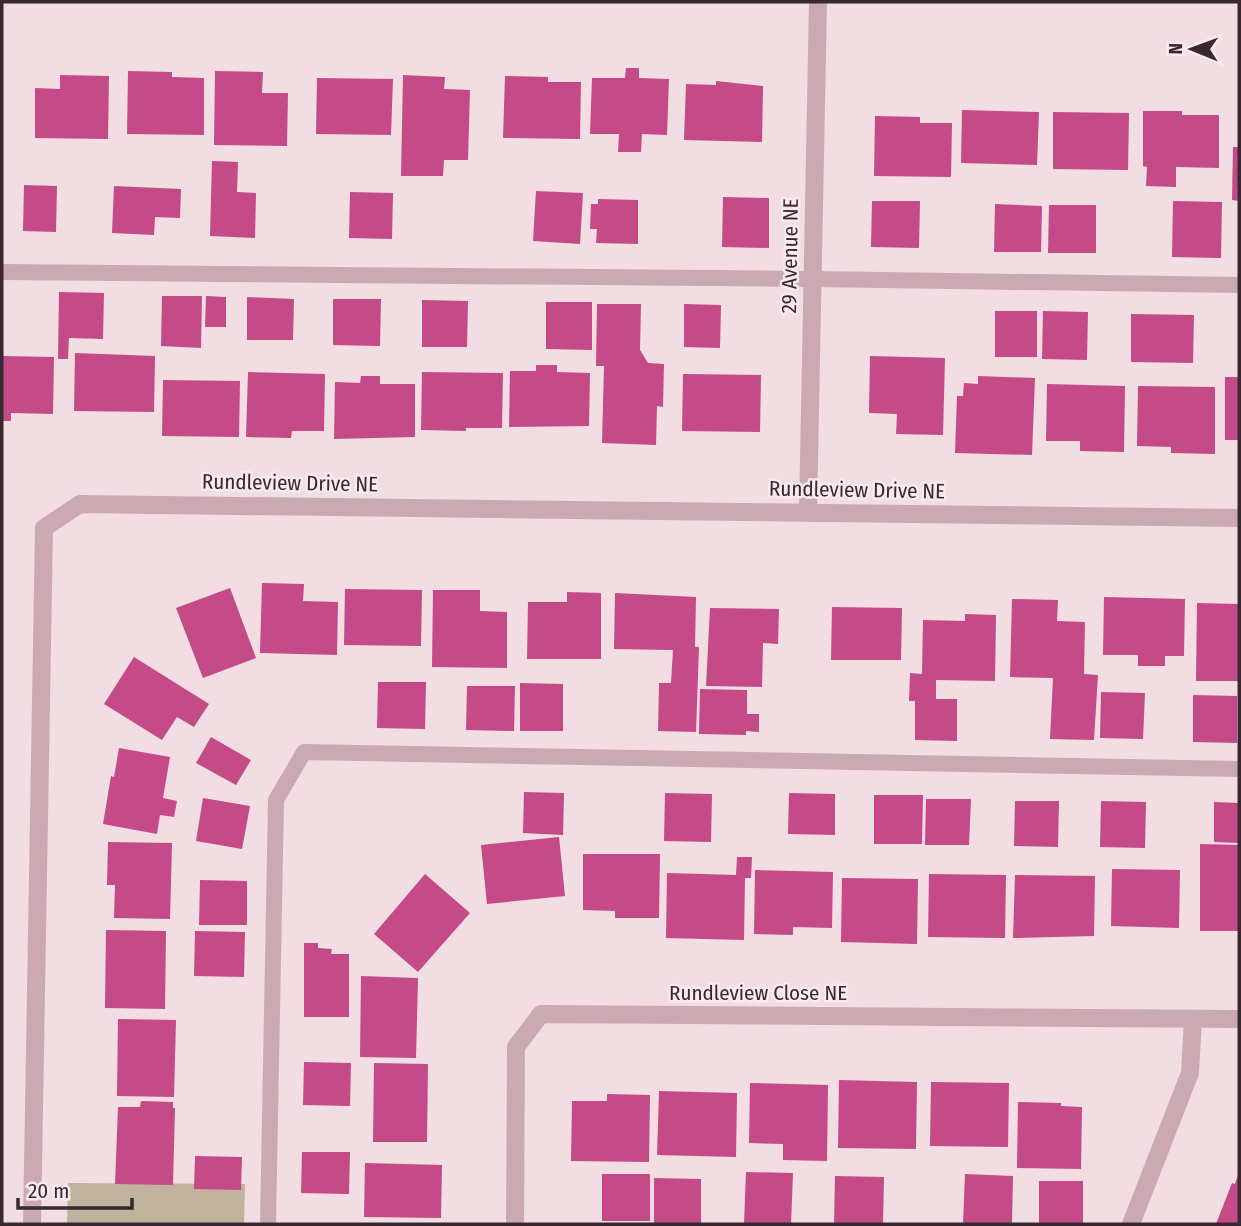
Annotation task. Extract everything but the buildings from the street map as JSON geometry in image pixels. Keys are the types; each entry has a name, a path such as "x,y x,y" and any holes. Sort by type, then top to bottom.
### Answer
{"street":[{"name":"29 Avenue NE","path":"808,512 818,2"},
{"name":"Rundleview Drive NE","path":"32,1224 44,528 80,504 1239,518"},
{"name":"Rundleview Close NE","path":"515,1224 516,1047 541,1014 1239,1019"},
{"path":"1131,1224 1190,1073 1193,1020"}],"lane":[{"path":"2,272 1239,285"},
{"path":"268,1224 276,800 304,752 1239,769"}],"shaded area":[{"path":"68,1183 245,1184 244,1224 67,1224"}]}
